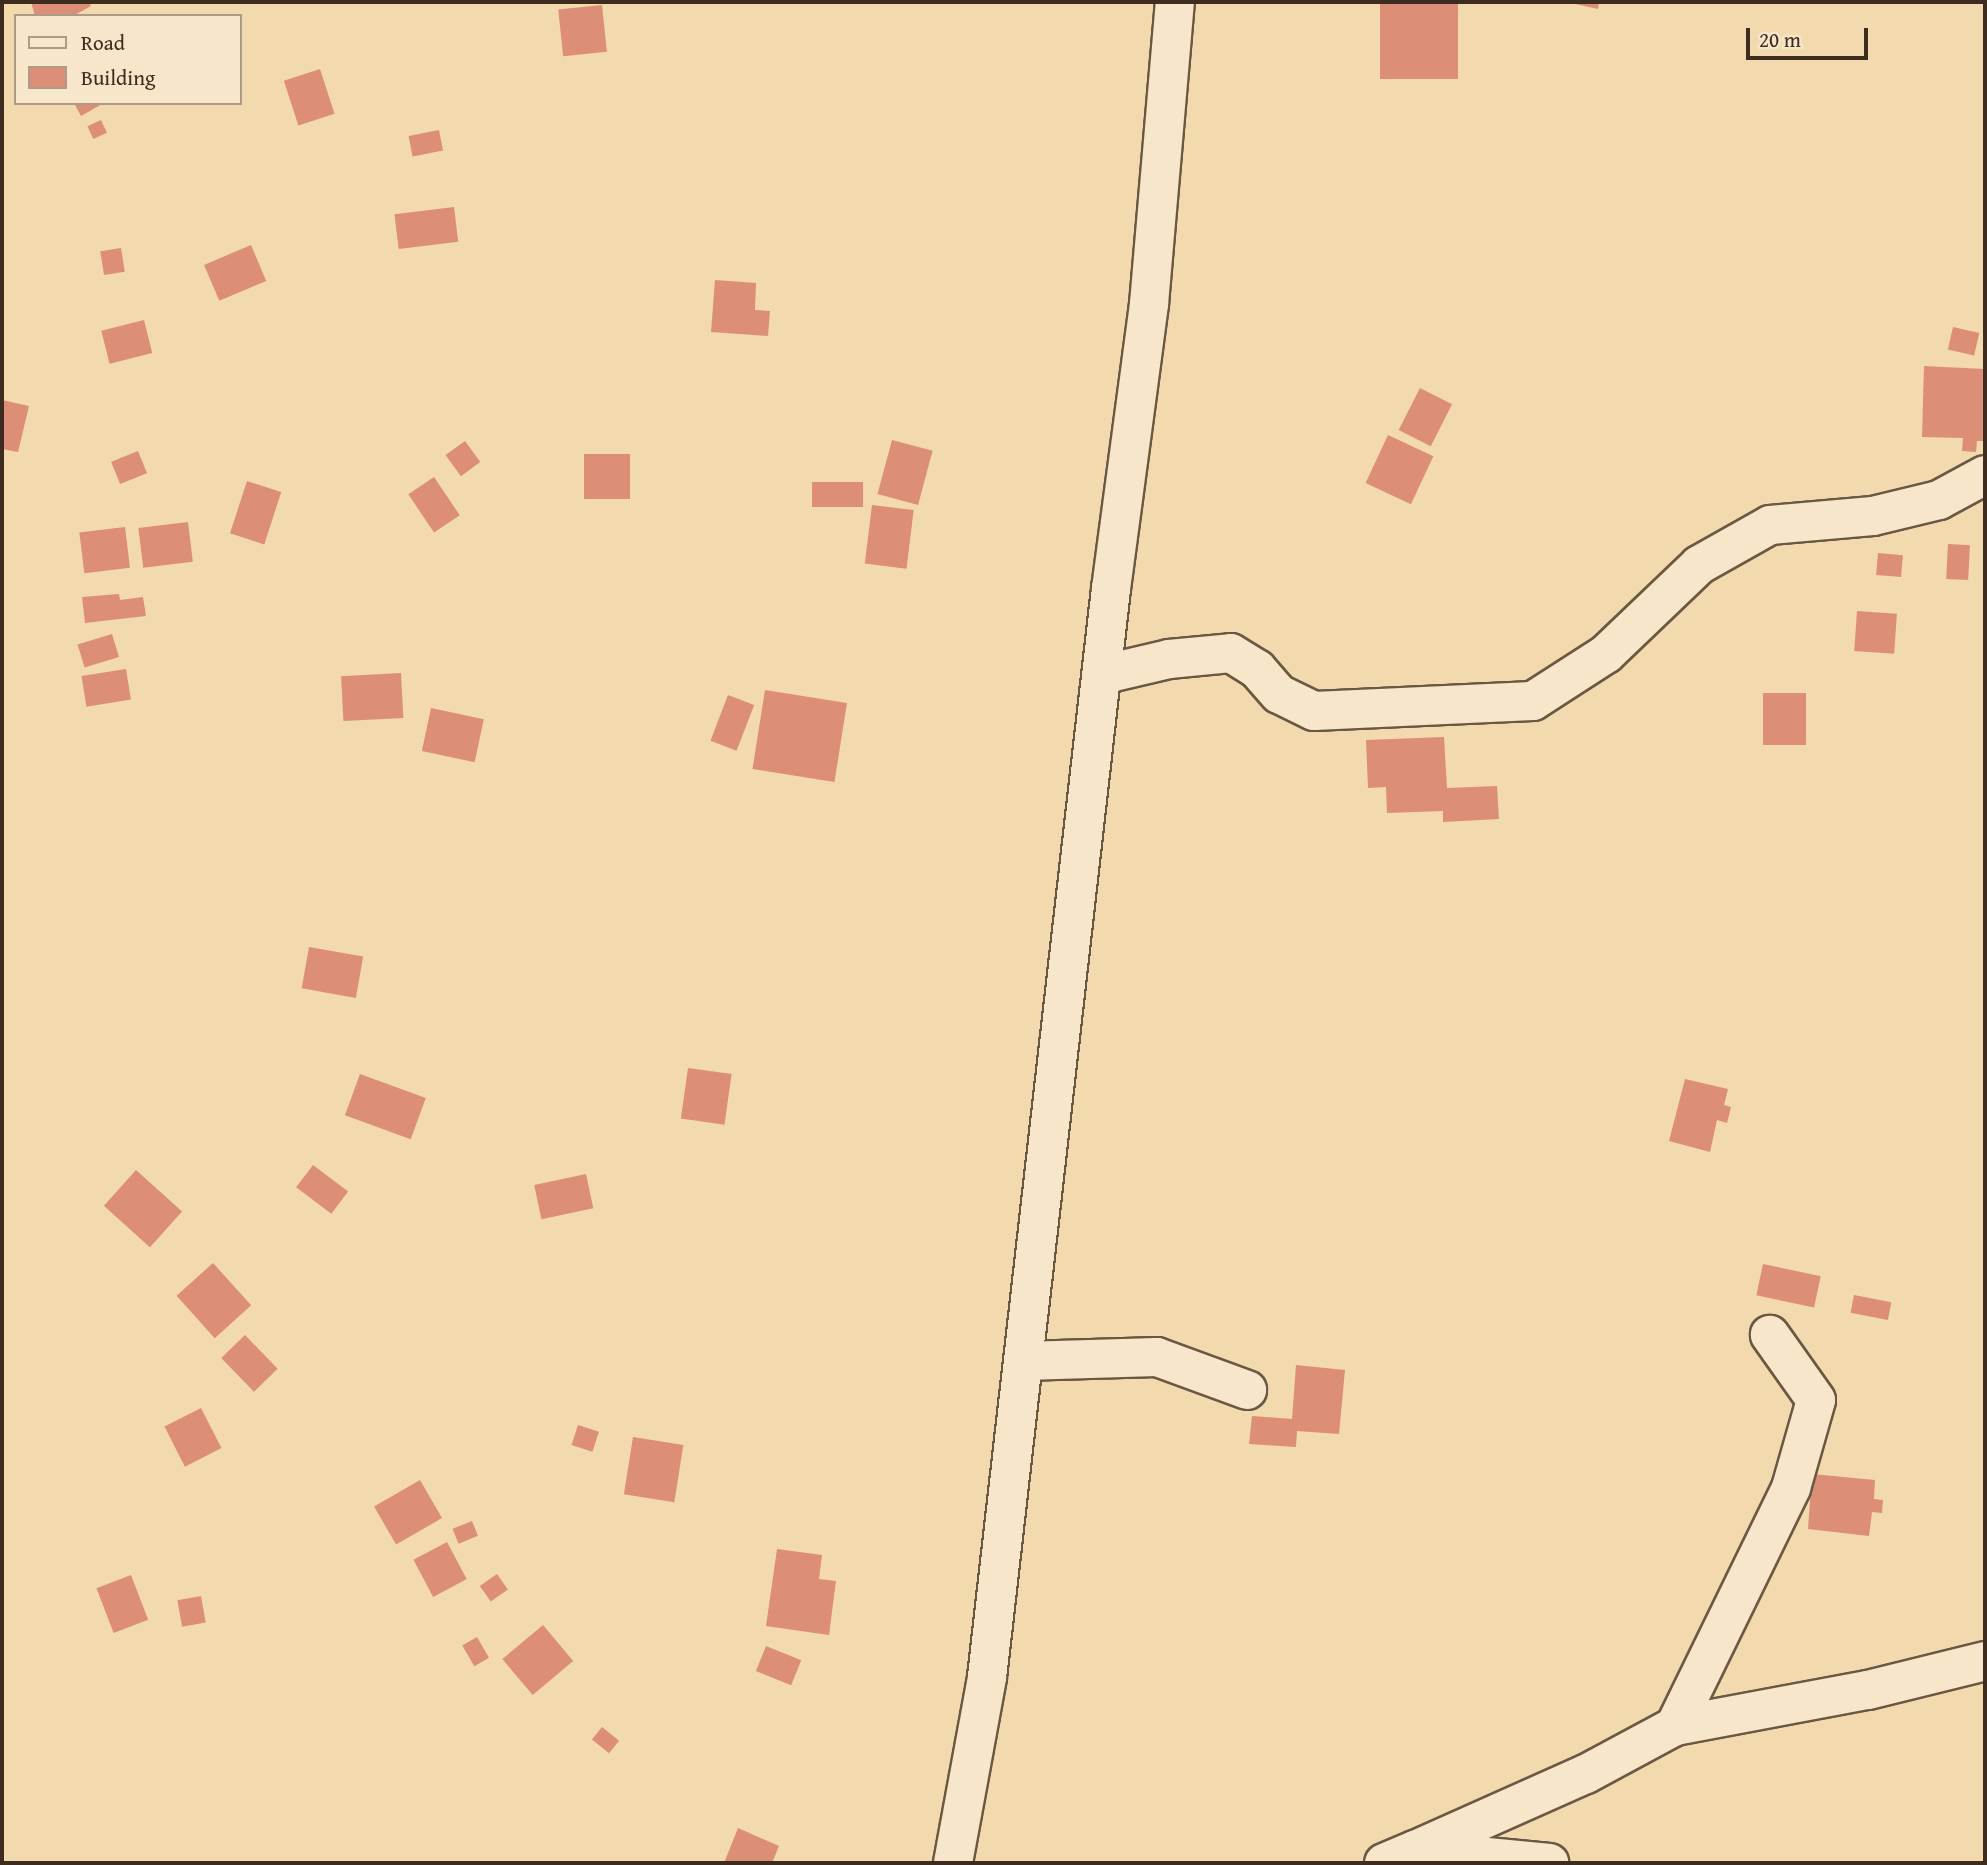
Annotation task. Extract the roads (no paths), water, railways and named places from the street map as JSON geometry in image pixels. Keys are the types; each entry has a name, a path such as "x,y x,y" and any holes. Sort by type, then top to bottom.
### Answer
{"street":[{"path":"953,1863 987,1677 1101,675 1149,304 1175,2"},
{"path":"1101,675 1169,659 1231,653 1257,669 1279,694 1314,711 1533,701 1606,654 1699,565 1770,525 1873,516 1938,500 1985,475"},
{"path":"1675,1726 1791,1488 1816,1399 1770,1335"},
{"path":"1024,1361 1157,1357 1247,1391"},
{"path":"1400,1856 1586,1774 1675,1726 1868,1690 1985,1661"},
{"path":"1400,1856 1549,1863"}]}
